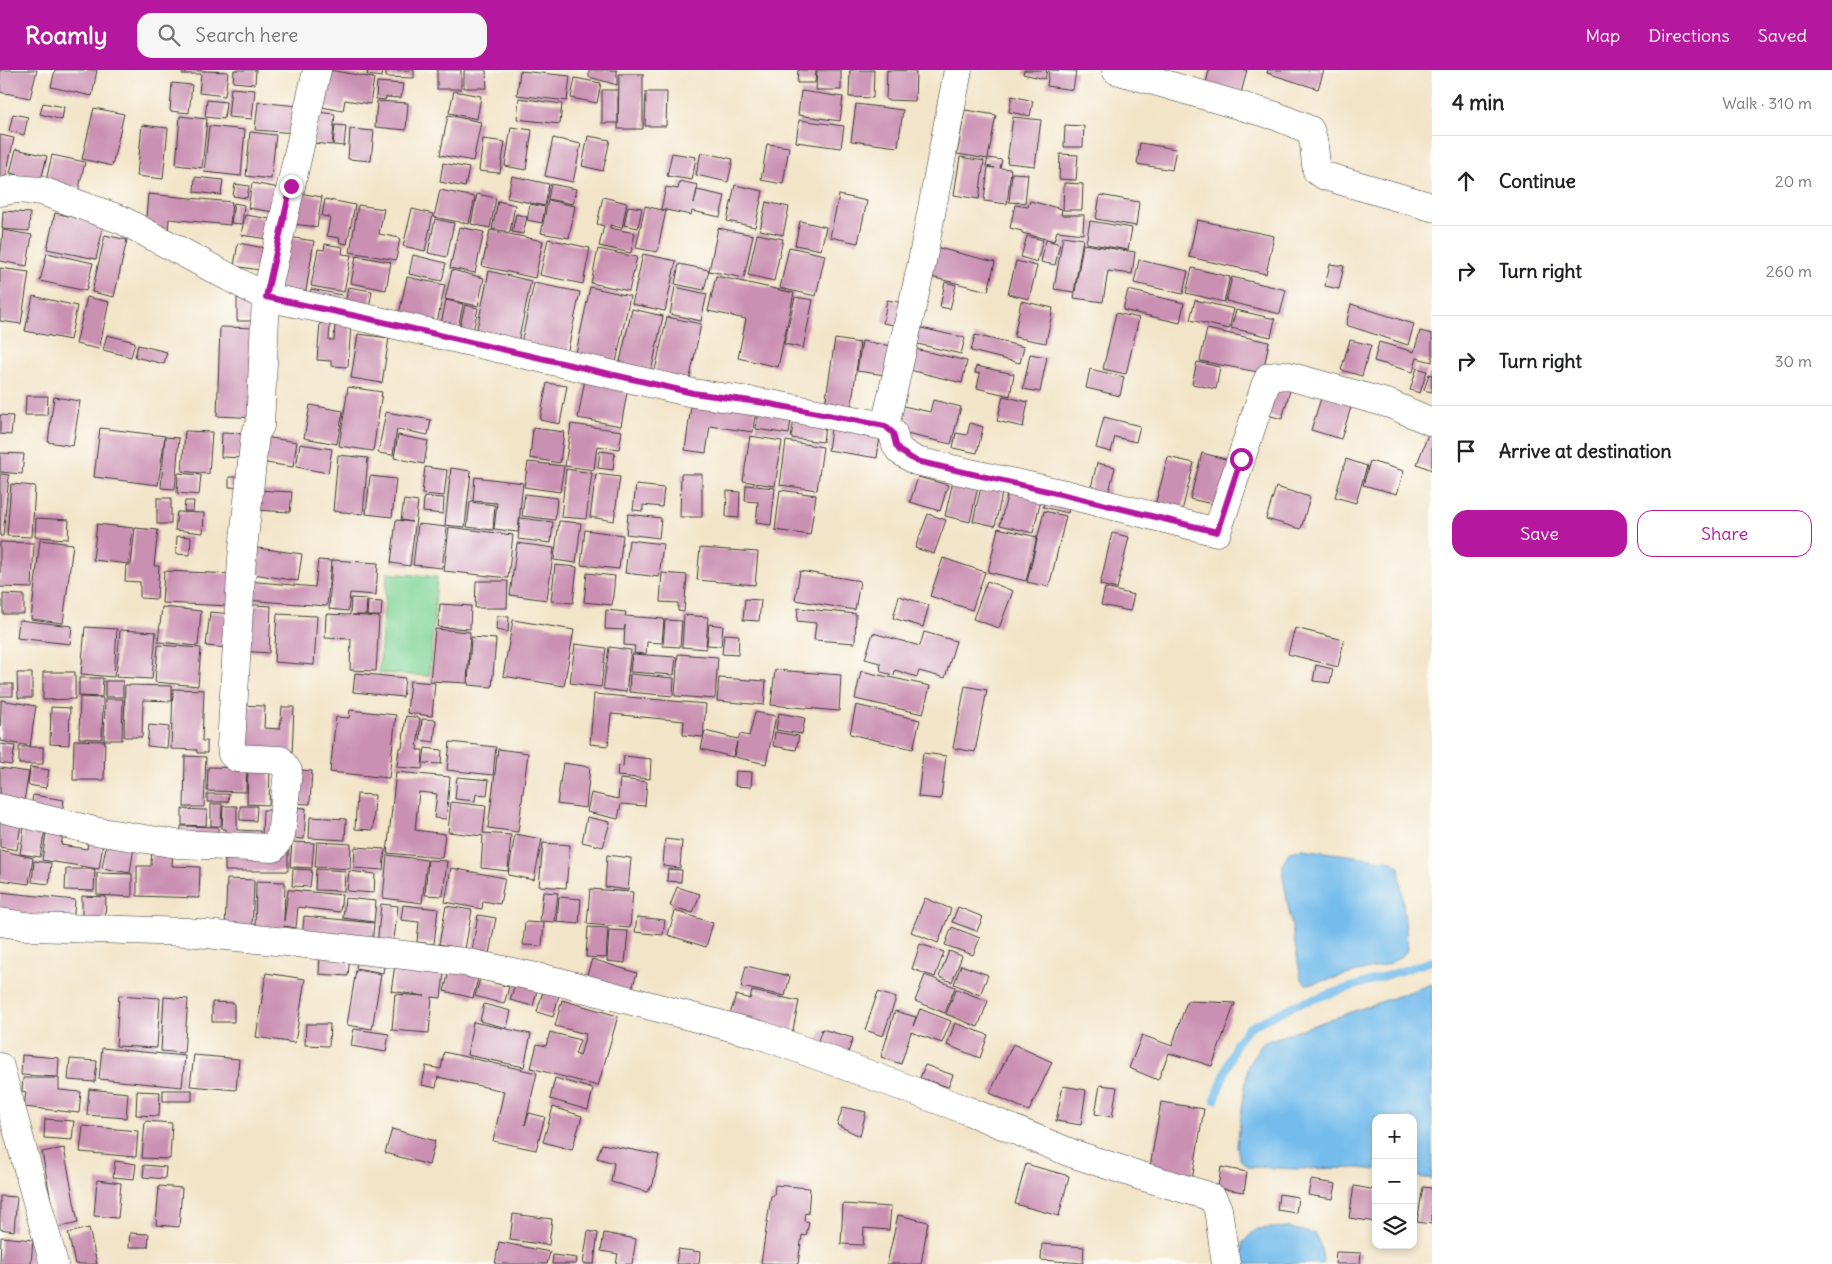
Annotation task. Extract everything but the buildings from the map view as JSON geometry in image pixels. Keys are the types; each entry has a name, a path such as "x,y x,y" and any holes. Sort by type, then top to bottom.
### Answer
{"street":[{"path":"0,808 95,831 177,844 273,848 281,836 288,771 280,760 237,758 232,754 231,745 242,559 255,434 260,426 266,297 317,70"},
{"path":"885,426 921,267 958,70"},
{"path":"1116,70 1276,116 1310,130 1314,139 1314,158 1317,170 1325,176 1432,207"},
{"path":"0,192 15,190 42,191 122,220 266,297 693,393 765,403 885,426 893,433 896,445 900,451 916,461 1217,532 1265,386 1270,377 1285,375 1381,402 1432,422"},
{"path":"0,922 33,927 187,932 464,962 560,982 761,1035 966,1110 1071,1153 1205,1195 1212,1199 1218,1209 1226,1264"},
{"path":"0,1067 54,1264"}],"green space":[{"path":"387,573 437,577 429,676 379,673"}],"water":[{"path":"1303,849 1392,861 1399,866 1408,949 1404,954 1389,964 1315,983 1306,984 1301,979 1283,877 1283,863 1289,852"},
{"path":"1432,984 1432,1179 1417,1177 1417,1114 1372,1114 1372,1170 1249,1167 1239,1159 1237,1145 1248,1065 1262,1043"},
{"path":"1287,1227 1315,1234 1320,1245 1324,1264 1242,1264 1243,1242 1256,1229"}],"waterway":[{"path":"1215,1100 1236,1043 1248,1028 1295,1005 1432,961"}],"route":[{"path":"291,186 266,297 693,393 765,403 885,426 893,433 896,445 900,451 916,461 1217,532 1241,459"}]}
